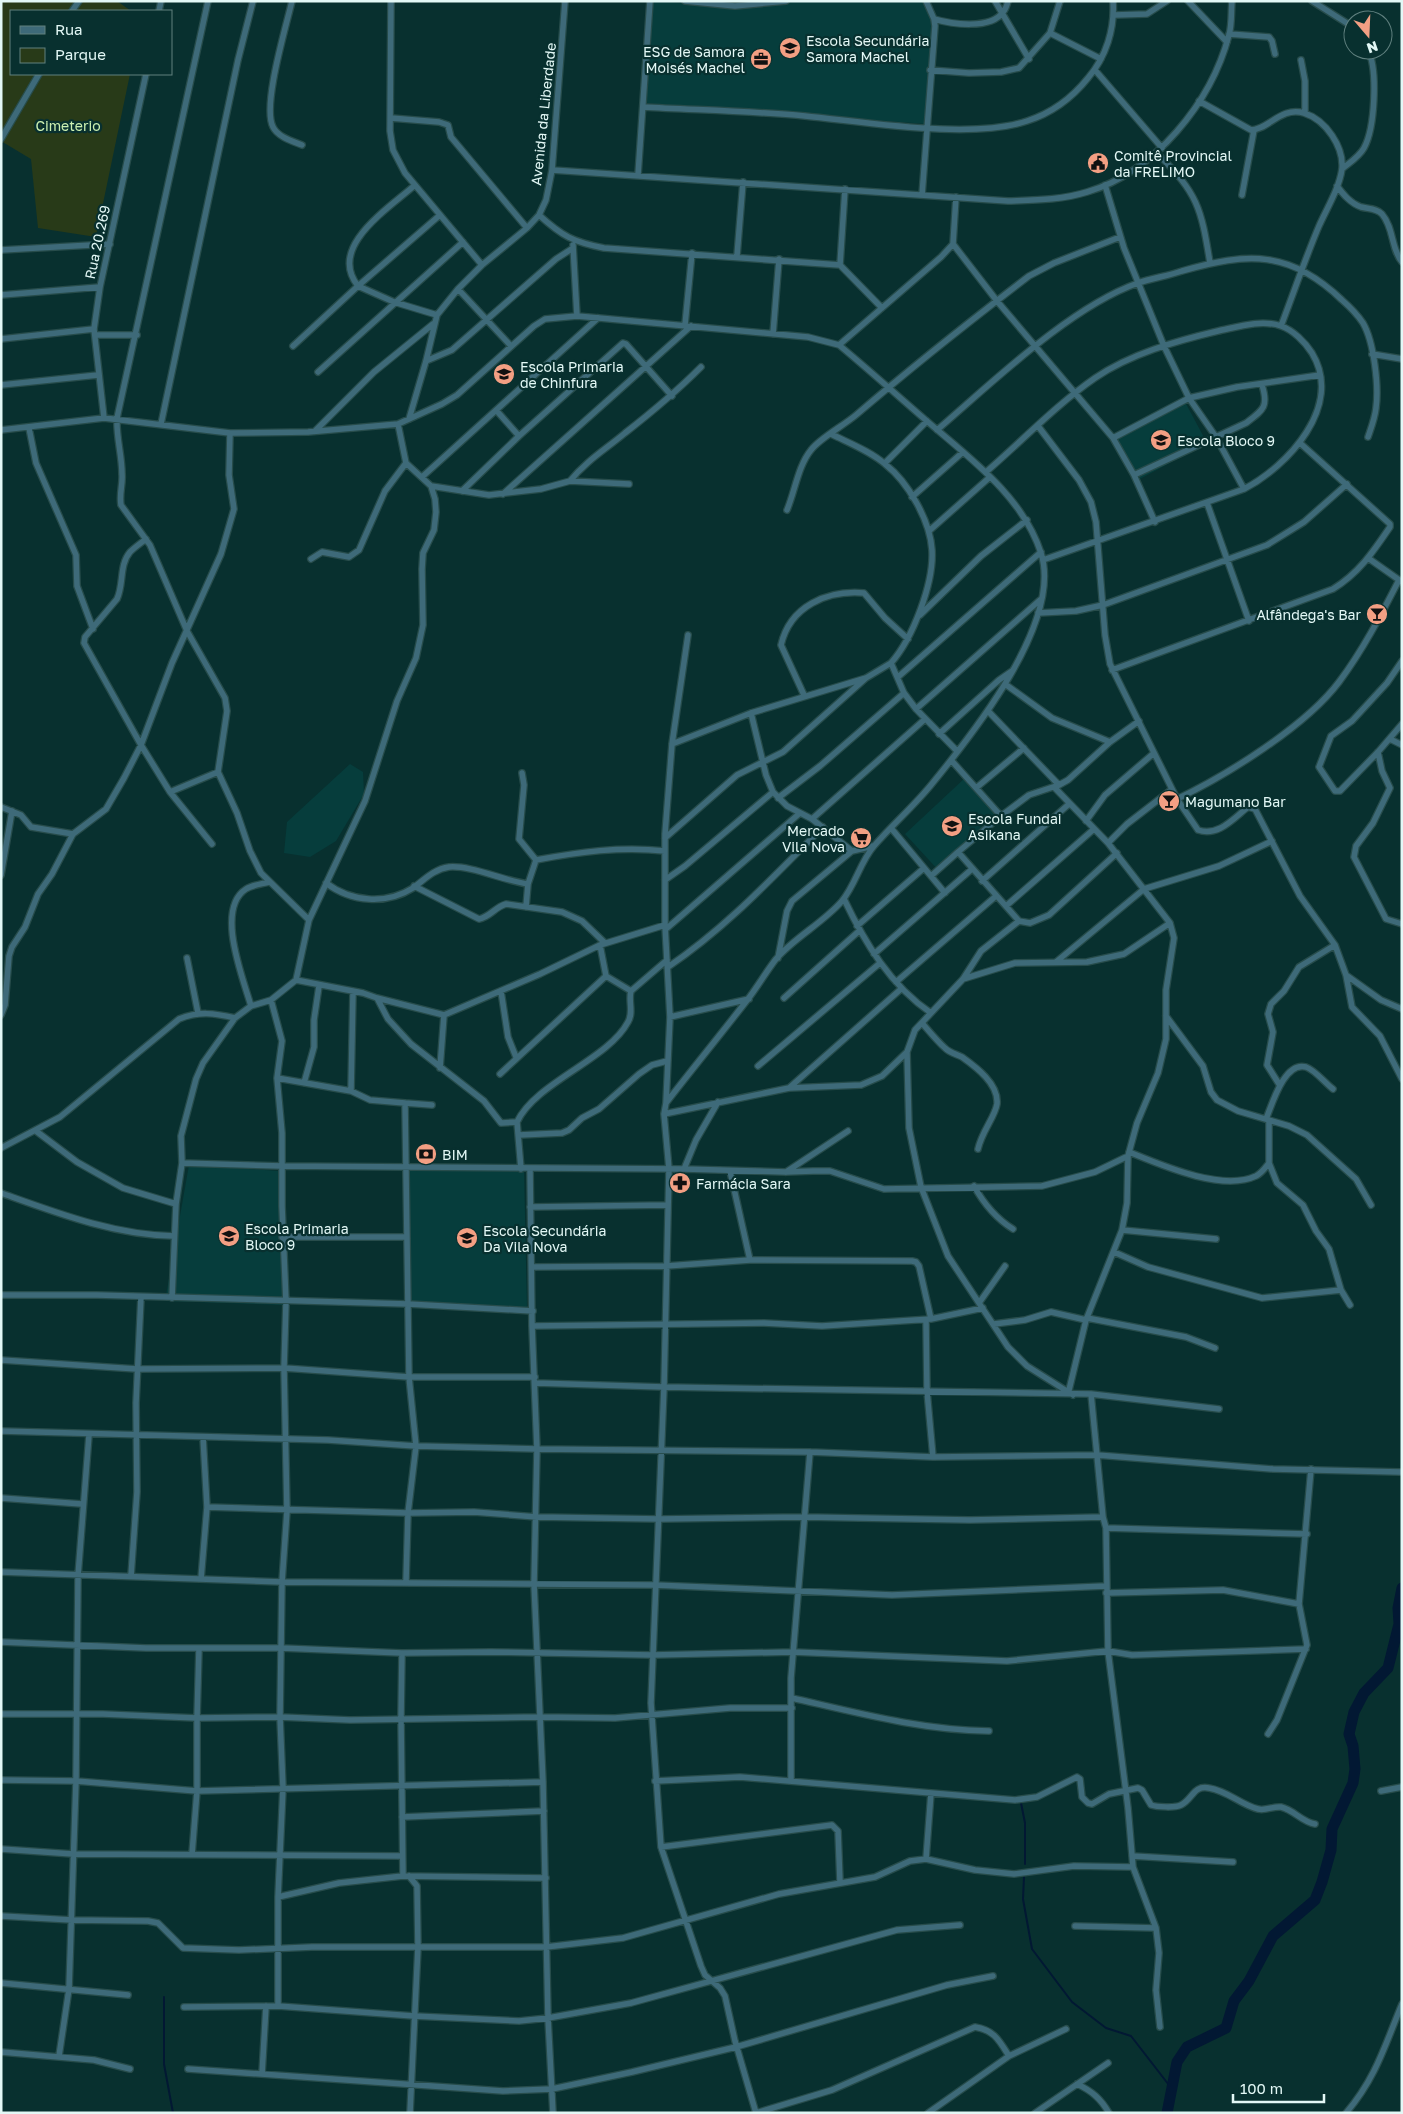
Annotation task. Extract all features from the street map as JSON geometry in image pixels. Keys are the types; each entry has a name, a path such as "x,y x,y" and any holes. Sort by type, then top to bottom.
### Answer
{"street":[{"path":"208,1 118,418 117,435 123,476 121,505 146,538 187,631 225,698 227,711 218,772 237,813 250,851 261,874 309,920"},
{"path":"161,424 238,60 253,1"},
{"path":"292,1 270,99 270,118 273,128 283,137 302,145"},
{"path":"391,1 391,118 393,150 398,162 415,185 482,265"},
{"name":"Avenida da Liberdade","path":"409,419 426,361 436,315 482,265 527,228 539,215 546,200 552,170 565,1"},
{"path":"638,175 650,1"},
{"path":"685,1 735,6 786,1"},
{"path":"922,195 934,19 926,1"},
{"path":"995,1 1029,59"},
{"path":"934,19 949,23 976,24 996,19 1003,13 1008,1"},
{"path":"930,70 969,73 1001,72 1019,68 1029,59 1050,33 1060,1"},
{"path":"643,107 776,114 928,127 995,128 1027,122 1059,106 1078,91 1095,70 1108,44 1114,15 1114,1"},
{"path":"1114,15 1147,14 1167,1"},
{"path":"1188,1 1227,42"},
{"path":"552,170 1008,201 1051,200 1088,192 1128,175 1157,153 1200,101 1218,68 1230,34 1232,1"},
{"path":"1312,1 1343,21"},
{"path":"1050,33 1101,59"},
{"path":"1230,34 1269,38 1272,41 1275,54"},
{"path":"1301,60 1305,81 1305,113"},
{"path":"1342,169 1357,157 1367,140 1371,123 1374,79 1372,60"},
{"path":"1095,70 1162,148"},
{"path":"1,139 38,75"},
{"name":"Rua 20.269","path":"104,418 94,332 100,287 146,75"},
{"path":"1200,101 1254,130"},
{"path":"1242,195 1254,130 1274,118 1288,113 1305,113 1321,124 1333,136 1341,156 1342,169 1337,186 1301,270 1281,326"},
{"path":"391,118 439,122 448,126 451,137 527,228"},
{"path":"1157,153 1184,182 1198,206 1210,263"},
{"path":"737,256 742,182"},
{"path":"415,185 371,224 353,245 349,275 358,286 394,302 436,315"},
{"path":"1105,185 1120,237 1164,346 1189,398 1216,437 1244,489"},
{"path":"1337,186 1347,198 1359,206 1375,209 1388,221 1402,262"},
{"path":"840,265 845,189"},
{"path":"956,197 953,244 996,301 1113,438 1134,475 1155,522"},
{"path":"293,346 358,286 440,215"},
{"path":"539,215 562,236 604,248 780,259 840,265 882,308"},
{"path":"787,510 804,462 811,449 1029,276 1054,263 1120,237"},
{"path":"572,240 577,316"},
{"path":"318,372 463,242"},
{"path":"1,250 110,244"},
{"path":"839,345 953,244"},
{"path":"426,361 452,350 556,259 573,248"},
{"path":"503,494 647,366 688,326 692,253"},
{"path":"937,430 1035,347 1078,316 1138,283 1210,263 1238,258 1256,258 1290,265 1301,270 1336,295 1355,313 1368,334 1376,384 1376,408 1368,437"},
{"path":"773,334 780,259"},
{"path":"1,295 100,287"},
{"path":"458,289 511,346"},
{"path":"1,430 104,418 118,418 230,433 315,431 398,424 457,395 534,326 545,319 577,316 808,337 839,345 988,474 1027,520 1043,560 1045,577 1038,612 1014,670 988,711 951,760 930,786 873,846 862,862 844,899 821,922 778,958 666,1103"},
{"path":"422,477 598,318"},
{"path":"315,431 374,372 433,324"},
{"path":"929,531 1075,393 1119,364 1164,346 1246,325 1281,326 1295,334 1308,347 1317,361 1320,375 1316,413 1300,443 1277,468 1262,480 1244,489 1043,560"},
{"path":"1,339 94,332 137,335"},
{"path":"462,491 519,436 620,345 626,344 672,396"},
{"path":"1372,354 1402,359"},
{"path":"570,481 580,469 604,448 623,436 672,396 701,367"},
{"path":"1,385 98,375"},
{"path":"1113,438 1189,398 1219,391 1320,375"},
{"path":"1134,475 1246,423 1262,411 1266,397 1262,385"},
{"path":"496,410 519,436"},
{"path":"885,464 927,421"},
{"path":"172,1298 176,1204 182,1163 181,1136 196,1079 203,1063 235,1018 251,1006 272,1000 296,980 309,920 365,801 397,701 416,658 424,625 421,590 423,553 434,530 436,512 431,486 406,463 398,424"},
{"path":"1038,426 1083,487 1096,522 1105,635 1112,670 1139,720 1171,790 1198,830 1202,832 1215,831 1224,827 1251,806 1255,809 1300,896 1335,945 1346,975 1352,1008 1380,1036 1402,1080"},
{"path":"29,428 36,463 76,555 77,586 93,629"},
{"path":"1,1015 5,1005 3,981 8,956 25,927 38,894 52,874 73,834 106,809 141,745 172,663 221,554 234,509 229,475 230,433"},
{"path":"665,838 737,775 783,752 866,678 891,663 908,638 920,615 931,568 932,552 929,531 912,497 885,464 831,434"},
{"path":"1112,670 1333,589 1351,578 1368,558 1390,527 1390,524 1300,443"},
{"path":"912,497 963,452"},
{"path":"311,559 322,552 349,557 359,550 385,491 406,463"},
{"path":"431,486 489,495 570,481 629,484"},
{"path":"1038,612 1076,611 1103,605 1228,560 1284,536 1304,522 1347,484"},
{"path":"1207,503 1249,621"},
{"path":"920,615 981,556 1027,520"},
{"path":"146,538 130,552 123,568 120,592 117,599 85,637 84,643 141,745 170,792 212,844"},
{"path":"898,677 1041,552"},
{"path":"1177,799 1227,772 1314,711 1339,682 1367,640 1401,581 1368,558"},
{"path":"804,695 781,645 793,619 816,600 864,593 885,618 908,638"},
{"path":"916,709 1041,600"},
{"path":"688,635 672,744 665,838 670,1017 664,1114 669,1169 660,1519 654,1585 652,1655 655,1781 661,1848 701,1966 725,1996 736,2046 756,2113 832,2090 975,2027 987,2029 995,2034 1009,2056"},
{"path":"1402,661 1387,683 1356,716 1331,736 1320,763 1320,771 1337,792 1378,752 1402,724"},
{"path":"891,663 904,692 924,720 957,751"},
{"path":"939,734 999,680 1014,670"},
{"path":"672,744 751,713 804,695 866,678"},
{"path":"1005,684 1052,718 1110,742"},
{"path":"778,798 904,692"},
{"path":"988,711 1024,748 1069,804 1117,853 1170,923 1174,938 1166,990 1166,1039 1158,1073 1137,1123 1129,1154 1127,1203 1122,1230 1087,1319 1071,1392"},
{"path":"751,713 763,762 773,792 787,806 823,826 852,851"},
{"path":"812,819 924,720"},
{"path":"930,876 1029,794 1056,786 1068,780 1110,742 1139,720"},
{"path":"1390,739 1402,745"},
{"path":"976,788 1024,748"},
{"path":"1378,752 1382,770 1390,788 1373,823 1356,846 1354,857 1386,919 1402,924"},
{"path":"1086,821 1106,795 1154,753"},
{"path":"951,760 1002,816"},
{"path":"170,792 218,772"},
{"path":"522,773 524,785 519,839 536,860"},
{"path":"1108,843 1127,824 1171,790"},
{"path":"665,880 685,866 773,792"},
{"path":"982,881 1069,804"},
{"path":"1,807 21,815 31,827 73,834"},
{"path":"1,875 12,811"},
{"path":"296,980 444,1015 603,944 666,927 800,813"},
{"path":"668,967 703,943 758,893 823,826"},
{"path":"891,828 945,893"},
{"path":"1006,906 1094,829"},
{"path":"1056,962 1144,889 1220,866 1272,841"},
{"path":"778,958 787,911 792,901 852,851 873,846"},
{"path":"536,860 605,849 636,848 665,851"},
{"path":"958,852 1019,921 1030,924 1049,915 1117,853"},
{"path":"526,907 528,884 536,860"},
{"path":"326,883 344,895 362,899 396,895 414,886 434,872 450,867 472,870 509,882 528,884"},
{"path":"784,998 924,868"},
{"path":"874,954 972,869"},
{"path":"251,1006 235,951 232,932 233,908 238,897 247,888 269,882"},
{"path":"414,886 479,919 484,918 498,906 526,907 562,912 582,921 603,944 606,976"},
{"path":"896,982 996,896"},
{"path":"844,899 858,929 880,963 901,989 931,1013"},
{"path":"1019,921 980,952 963,979 915,1030 907,1052 909,1128 921,1187 948,1256 1008,1346 1026,1366 1071,1392"},
{"path":"963,979 1015,964 1087,962 1124,954 1170,923"},
{"path":"1279,1084 1268,1070 1267,1065 1273,1032 1268,1014 1269,1008 1284,991 1294,972 1335,945"},
{"path":"187,958 198,1013"},
{"path":"630,991 667,960"},
{"path":"758,1066 880,963"},
{"path":"1346,975 1381,1000 1402,1009"},
{"path":"606,976 630,991"},
{"path":"500,1074 516,1057 606,976"},
{"path":"304,1083 314,1047 314,1020 319,986"},
{"path":"789,1088 901,989"},
{"path":"501,991 508,1037 516,1057"},
{"path":"521,1169 517,1122 526,1107 607,1044 624,1027 631,1014 630,991"},
{"path":"352,1091 353,992"},
{"path":"377,998 394,1025 411,1044 484,1101 501,1123 517,1122"},
{"path":"670,1017 748,999"},
{"path":"272,1000 282,1041 277,1078 282,1133 282,1237 286,1302 284,1368 287,1511 280,1648 283,1788 278,1897 278,2006"},
{"path":"1,1148 60,1117 170,1026 198,1013 210,1012 235,1018"},
{"path":"440,1068 444,1015"},
{"path":"1166,1016 1203,1066 1211,1092 1217,1100 1238,1110 1290,1126 1307,1135 1356,1179 1371,1205"},
{"path":"922,1023 946,1049 961,1057 992,1084 996,1090 996,1111 981,1136 978,1149"},
{"path":"664,1114 789,1088 861,1085 875,1081 907,1052"},
{"path":"519,1134 562,1133 569,1130 582,1118 599,1109 639,1074 652,1065 667,1061"},
{"path":"1333,1089 1305,1067 1291,1071 1279,1084 1268,1119 1269,1162 1277,1183 1304,1205 1316,1232 1329,1249 1341,1290 1350,1306"},
{"path":"277,1078 352,1091 370,1100 432,1105"},
{"path":"684,1169 696,1140 718,1102"},
{"path":"405,1103 409,1377 416,1446 408,1513 406,1582"},
{"path":"36,1131 77,1162 123,1188 176,1204"},
{"path":"786,1172 848,1131"},
{"path":"182,1163 521,1169 830,1171 884,1189 1042,1186 1095,1172 1129,1154 1179,1172 1241,1181 1261,1173 1269,1162"},
{"path":"530,1168 532,1326 537,1449 534,1584 543,1782 548,2018 553,2113"},
{"path":"730,1171 750,1260"},
{"path":"974,1186 988,1209 1000,1221 1013,1229"},
{"path":"1,1193 80,1221 146,1236 174,1236"},
{"path":"530,1207 667,1205"},
{"path":"1122,1230 1216,1239"},
{"path":"282,1237 406,1237"},
{"path":"1114,1252 1148,1267 1262,1298 1341,1290"},
{"path":"532,1267 666,1266 750,1260 916,1262 929,1319 927,1391 933,1457"},
{"path":"532,1326 665,1326 764,1323 822,1326 929,1319 981,1306 1005,1266"},
{"path":"1,1295 408,1304 533,1311"},
{"path":"132,1576 137,1434 137,1369 141,1297"},
{"path":"994,1324 1025,1320 1051,1312 1186,1337 1215,1348"},
{"path":"1,1360 137,1369 284,1368 409,1377 535,1380 664,1387 1071,1392 1220,1409"},
{"path":"1091,1394 1103,1517 1106,1528 1108,1651 1126,1789 1132,1867 1156,1928 1160,1973 1156,1990 1160,2027"},
{"path":"1,1431 89,1435 137,1434 416,1446 662,1452 810,1452 933,1457 1097,1455 1273,1469 1400,1472"},
{"path":"59,2056 69,1989 76,1780 78,1576 82,1504 89,1435"},
{"path":"201,1579 207,1507 203,1437"},
{"path":"791,1781 793,1652 810,1452"},
{"path":"1268,1734 1277,1720 1306,1650 1299,1604 1307,1534 1311,1469"},
{"path":"1,1498 82,1504"},
{"path":"207,1507 287,1511 474,1512 537,1516 660,1519 804,1517 970,1520 1103,1517"},
{"path":"1106,1528 1307,1534"},
{"path":"1,1572 282,1582 654,1585 892,1595 1106,1586"},
{"path":"1106,1593 1223,1590 1299,1604"},
{"path":"1,1642 199,1649 280,1648 402,1653 537,1652 652,1655 793,1652 1007,1661 1108,1651 1132,1655 1306,1650"},
{"path":"192,1854 197,1791 199,1649"},
{"path":"402,1653 400,1718 402,1856 406,1876 417,1886"},
{"path":"792,1698 894,1722 955,1730 989,1731"},
{"path":"1,1714 76,1714 197,1718 280,1717 350,1720 652,1716 730,1708 792,1708"},
{"path":"655,1781 740,1777 1015,1800 1037,1797 1077,1776 1080,1779 1082,1797 1088,1804 1092,1804 1109,1794 1126,1789 1140,1789 1148,1802 1154,1806 1181,1805 1194,1791 1203,1787 1230,1794 1255,1809 1281,1807 1296,1814 1304,1821 1315,1824"},
{"path":"1,1780 76,1780 197,1791 543,1782"},
{"path":"1381,1791 1402,1787"},
{"path":"926,1859 931,1794"},
{"path":"402,1817 544,1811"},
{"path":"661,1848 832,1825 838,1831 840,1882"},
{"path":"1,1849 73,1854 241,1853 279,1856 402,1856"},
{"path":"1132,1856 1233,1862"},
{"path":"1,1916 158,1923 180,1946 187,1948 546,1947 623,1938 686,1922 779,1894 875,1877 910,1860 926,1859 975,1870 1014,1874 1074,1866 1132,1867"},
{"path":"278,1897 340,1883 406,1876 546,1878"},
{"path":"410,2113 413,2083 418,1946 417,1886 426,1876"},
{"path":"184,2007 278,2006 414,2016 519,2021 548,2018 631,2003 897,1930 960,1925"},
{"path":"1074,1926 1156,1928"},
{"path":"188,2069 413,2083 503,2091 552,2089 632,2072 736,2046 947,1985 993,1976"},
{"path":"1,1983 128,1995"},
{"path":"1346,2113 1371,2080 1390,2039 1402,2004"},
{"path":"262,2074 266,2006"},
{"path":"928,2113 1009,2056 1066,2029"},
{"path":"1,2052 94,2060 130,2069"},
{"path":"1035,2113 1108,2063"},
{"path":"1077,2084 1091,2091 1102,2102 1109,2113"}],"shaded area":[{"name":"Escola Secundária Samora Machel","path":"649,1 735,5 776,4 794,1 925,1 934,19 927,124 644,103"},
{"name":"Escola Bloco 9","path":"1184,400 1207,443 1138,480 1114,437"},
{"path":"350,764 363,772 364,794 336,841 310,857 284,853 287,822"},
{"name":"Escola Fundai Asikana","path":"966,777 1000,818 940,872 905,834"},
{"name":"Escola Primaria Bloco 9","path":"189,1165 279,1171 284,1305 165,1301"},
{"name":"Escola Secundária Da Vila Nova","path":"410,1169 524,1169 527,1308 408,1307"}],"green space":[{"name":"Cimeterio","path":"1,1 117,1 130,10 10,10 10,75 130,75 96,237 38,228 31,159 1,141"}],"waterway":[{"path":"1167,2113 1177,2062 1187,2047 1226,2028 1234,2001 1249,1981 1273,1936 1315,1900 1331,1850 1332,1829 1353,1783 1355,1769 1353,1746 1349,1734 1354,1712 1364,1693 1388,1668 1399,1624 1398,1608 1402,1588"},
{"path":"1021,1803 1025,1823 1025,1864"},
{"path":"1024,1877 1023,1899 1032,1949 1072,2002 1106,2028 1131,2036 1172,2089"},
{"path":"164,1997 164,2064 173,2113"}],"place":[{"name":"Escola Secundária Samora Machel","path":"790,48"},
{"name":"ESG de Samora Moisés Machel","path":"761,59"},
{"name":"Comitê Provincial da FRELIMO","path":"1098,163"},
{"name":"Escola Primaria de Chinfura","path":"504,374"},
{"name":"Escola Bloco 9","path":"1161,440"},
{"name":"Alfândega's Bar","path":"1377,614"},
{"name":"Magumano Bar","path":"1169,801"},
{"name":"Escola Fundai Asikana","path":"952,826"},
{"name":"Mercado Vila Nova","path":"861,838"},
{"name":"BIM","path":"426,1154"},
{"name":"Farmácia Sara","path":"680,1183"},
{"name":"Escola Primaria Bloco 9","path":"229,1236"},
{"name":"Escola Secundária Da Vila Nova","path":"467,1238"}]}
